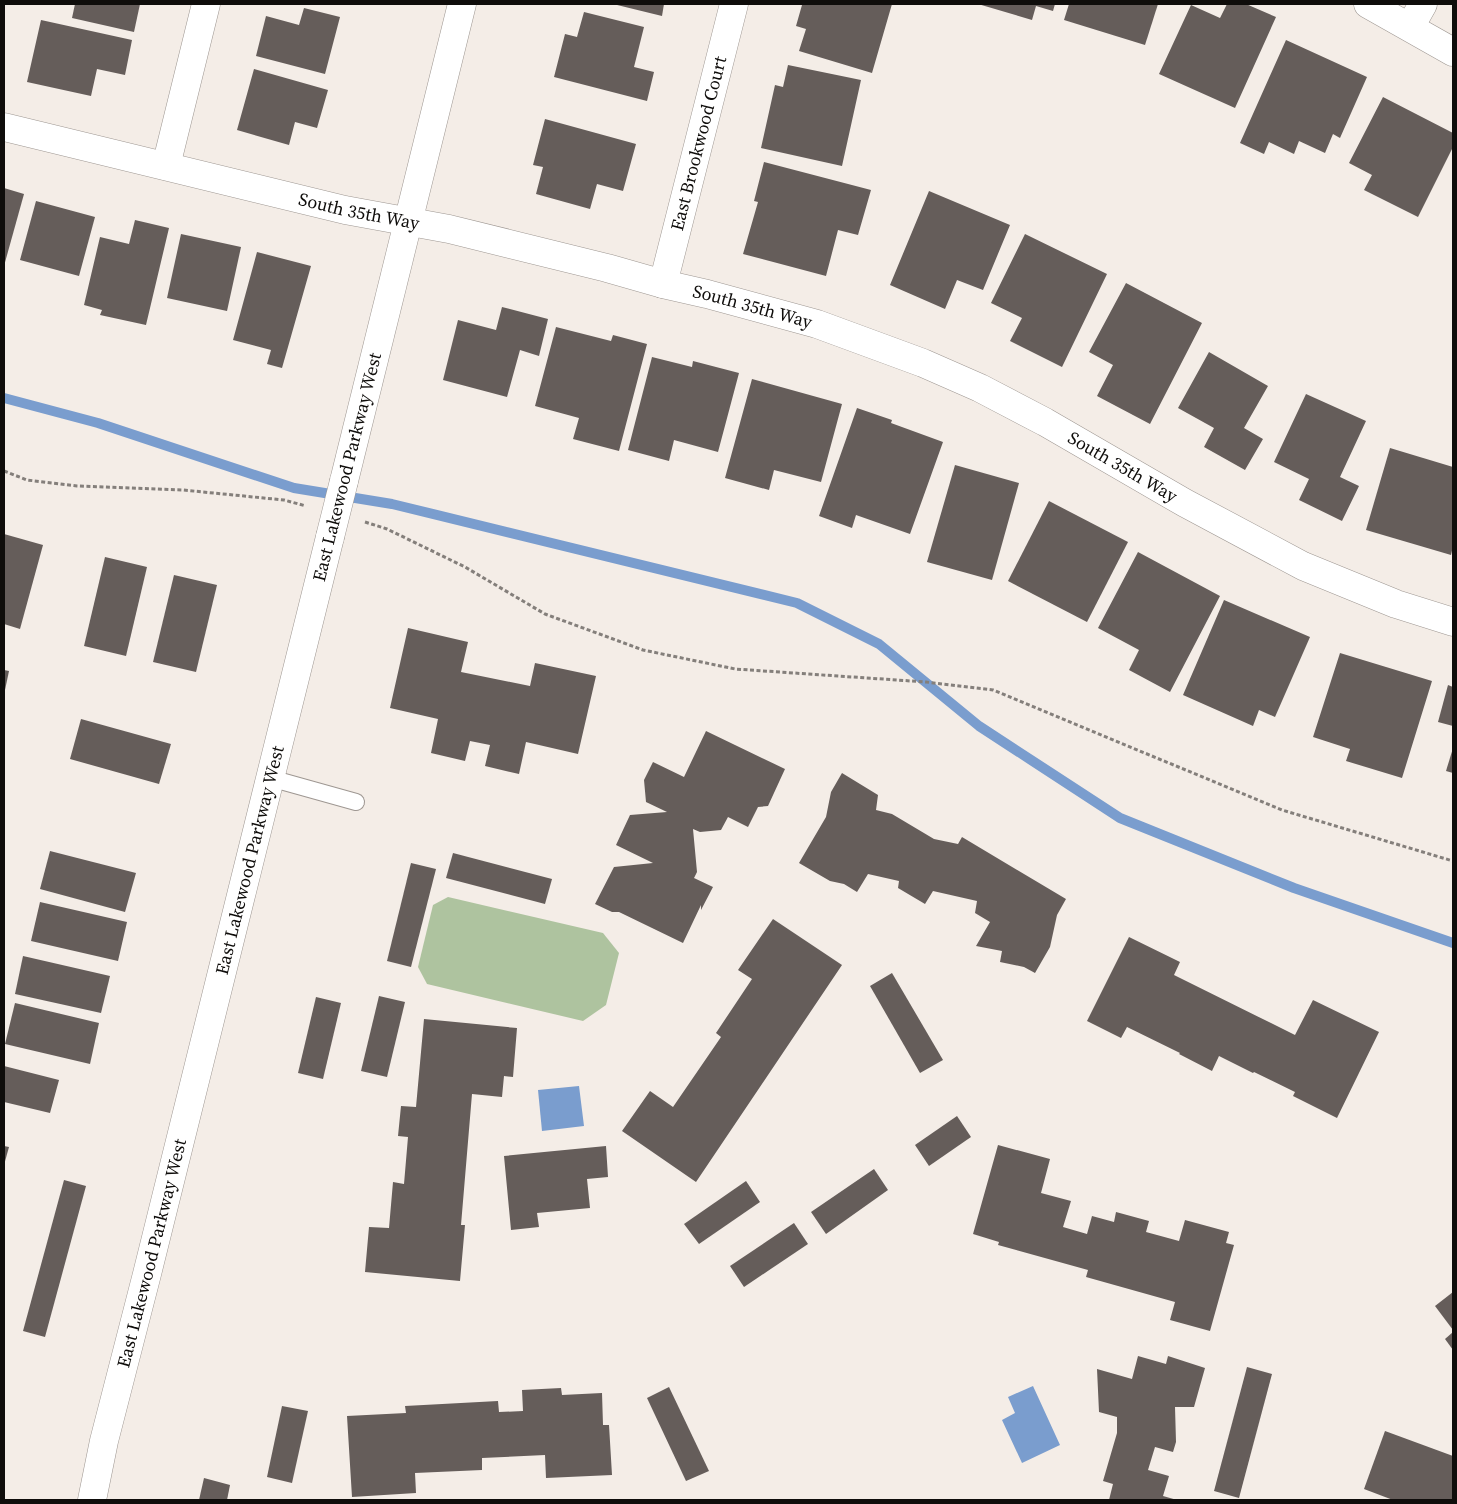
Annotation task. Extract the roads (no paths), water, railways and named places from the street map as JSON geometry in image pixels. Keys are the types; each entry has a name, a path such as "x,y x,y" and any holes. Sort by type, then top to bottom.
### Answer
{"street":[{"path":"166,166 206,4"},
{"name":"East Lakewood Parkway West","path":"92,1500 104,1441 462,4"},
{"name":"East Brookwood Court","path":"663,284 734,4"},
{"path":"1368,4 1453,52"},
{"path":"1410,27 1423,4"},
{"name":"South 35th Way","path":"4,127 345,210 449,229 707,294 817,324 923,363 980,388 1044,422 1185,503 1303,566 1396,604 1453,622"}],"lane":[{"path":"270,778 356,802"}],"water":[{"path":"579,1086 584,1126 542,1131 538,1090"},
{"path":"1033,1386 1060,1445 1022,1463 1002,1420 1015,1413 1008,1397"}],"waterway":[{"path":"4,398 98,423 294,488 392,504 797,603 879,644 979,726 1120,818 1294,888 1453,943"}]}
